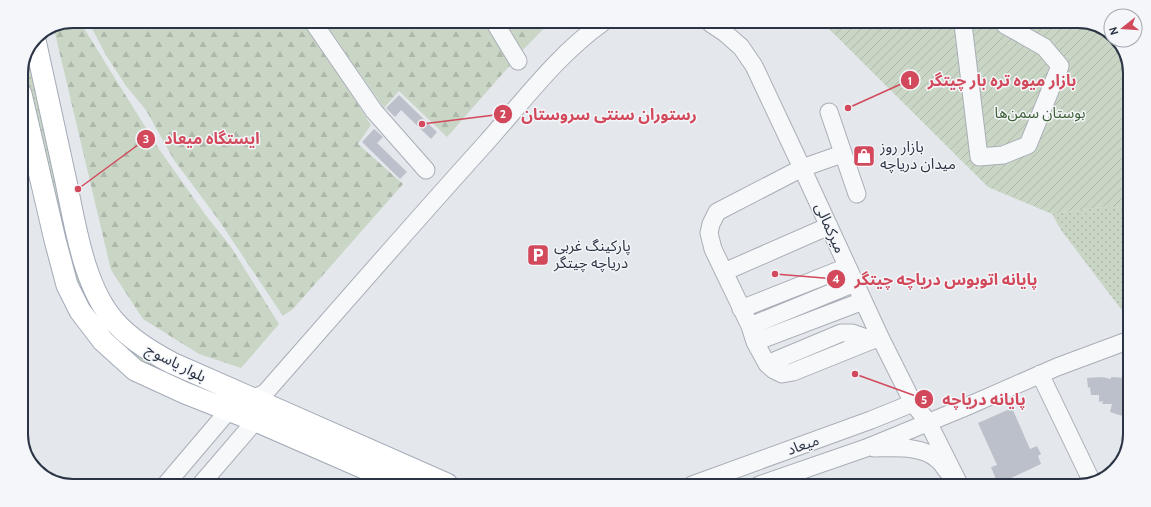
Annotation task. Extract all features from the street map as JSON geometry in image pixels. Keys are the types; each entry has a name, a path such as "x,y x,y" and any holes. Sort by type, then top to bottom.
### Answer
{"main road":[{"name":"بلوار یاسوج","path":"37,47 82,255 103,306 115,322 139,344 172,363 260,405 435,479"},
{"name":"بلوار یاسوج","path":"28,124 67,285 80,311 103,341 135,370 185,393 229,410 260,405 391,479"}],"street":[{"path":"317,28 374,111 426,170"},
{"path":"498,28 518,61"},
{"path":"205,479 260,405 388,251 506,121 550,69 582,37 595,28"},
{"name":"میرکمالی","path":"718,28 741,48 754,66 855,283 876,338 913,403 928,422 956,479"},
{"path":"964,28 980,157 1003,155 1028,144 1060,66 1044,47 1012,28"},
{"path":"828,112 857,194"},
{"path":"842,154 802,168 717,212 711,224 709,233 713,249 750,326 756,342 767,364 774,370 782,374 793,372 876,338"},
{"path":"724,272 829,226"},
{"path":"741,309 847,267"},
{"path":"750,326 855,283"},
{"path":"756,342 863,301"},
{"name":"میعاد","path":"776,479 866,448 961,409 1040,374 1123,343"},
{"path":"1040,374 1090,477"},
{"name":"میعاد","path":"706,479 871,420 913,403"},
{"path":"170,479 229,410"},
{"path":"866,448 877,440 880,433 877,426 871,420"},
{"path":"866,448 900,448 927,452 938,459 954,479"}],"green space":[{"path":"84,28 159,149 204,213 231,247 279,324 241,368 199,354 143,319 111,270 55,32 64,29"},
{"path":"92,28 307,28 331,62 371,125 358,144 403,184 293,309 283,316 218,219 174,160 146,110 126,86 106,55"},
{"path":"328,28 490,28 512,63 447,137 399,91 384,108"},
{"path":"507,28 544,28 522,51"},
{"name":"بوستان سمن‌ها","path":"828,28 1078,28 1095,31 1103,36 1103,48 1115,48 1121,59 1123,70 1123,209 1109,206 1052,214 988,187"},
{"path":"30,60 58,179 130,349 155,366 225,398 159,376 114,345 79,291 28,90 28,70"},
{"path":"1109,206 1123,209 1123,312 1061,230 1052,214"}],"building":[{"path":"399,95 437,132 431,139 401,110 395,117 386,108"},
{"path":"374,129 383,137 377,143 407,172 400,179 362,142"},
{"path":"1087,378 1123,378 1123,416 1110,412 1112,404 1102,404 1103,401 1099,402 1099,395 1091,395 1090,387 1088,388"},
{"path":"1012,408 1030,449 1037,446 1041,454 1038,456 1041,464 1009,479 996,479 991,467 997,465 978,423"}],"place":[{"name":"بازار میوه تره بار چیتگر","path":"848,108"},
{"name":"رستوران سنتی سروستان","path":"422,124"},
{"name":"بازار روز میدان دریاچه","path":"864,156"},
{"name":"ایستگاه میعاد","path":"78,189"},
{"name":"پارکینگ غربی دریاچه چیتگر","path":"538,255"},
{"name":"پایانه اتوبوس دریاچه چیتگر","path":"775,274"},
{"name":"پایانه دریاچه","path":"855,374"}]}
